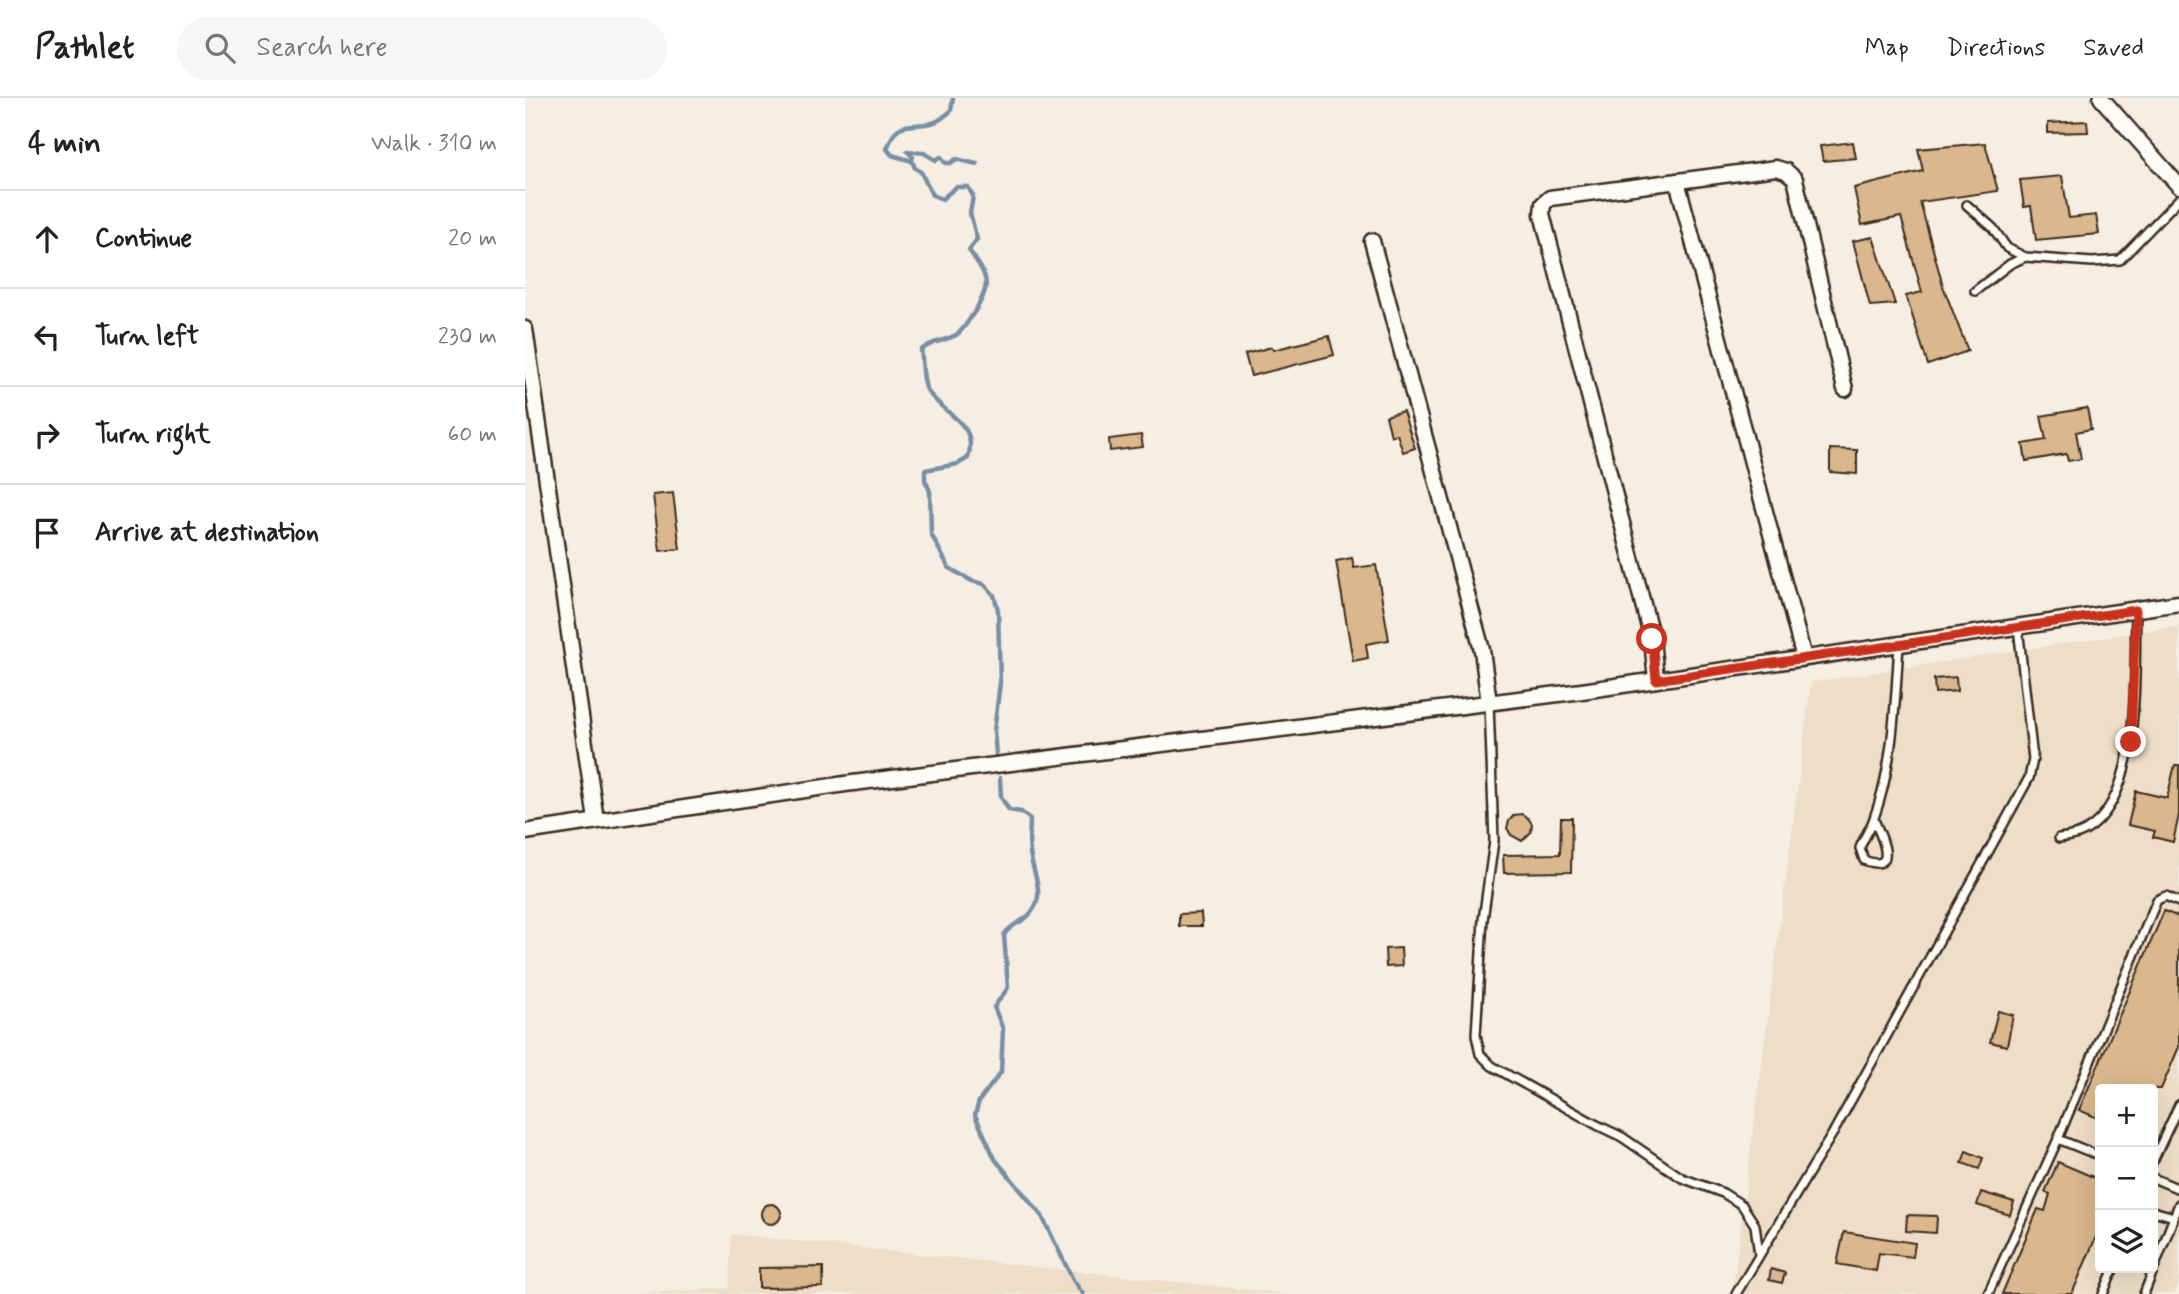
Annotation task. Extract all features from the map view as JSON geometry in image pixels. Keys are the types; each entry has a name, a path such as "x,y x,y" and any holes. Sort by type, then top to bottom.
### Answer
{"street":[{"path":"2101,98 2179,186"},
{"path":"1656,680 1652,639 1542,214 1543,204 1550,198 1776,168 1786,171 1795,179 1845,389"},
{"path":"1678,181 1804,658"},
{"path":"1372,242 1482,650 1489,704"},
{"path":"525,329 596,820"},
{"path":"525,832 871,780 1347,719 1489,704 2179,603"}],"lane":[{"path":"1967,205 1993,228 2007,248 2025,257 2092,262 2120,260 2179,199"},
{"path":"1975,291 2010,264 2025,257"},
{"path":"2059,838 2087,830 2108,810 2125,770 2131,742 2136,610"},
{"path":"1736,1294 1833,1133 2029,778 2033,759 2018,627"},
{"path":"1874,820 1885,844 1886,854 1882,862 1874,864 1864,860 1860,848 1874,820 1894,724 1899,644"},
{"path":"1489,704 1494,841 1482,919 1476,1035 1480,1054 1492,1066 1597,1125 1622,1136 1669,1171 1742,1205 1755,1225 1759,1255"},
{"path":"1988,1294 2058,1139 2157,900 2166,896 2179,902"},
{"path":"2158,1150 2179,1105"},
{"path":"2058,1139 2095,1154"},
{"path":"2158,1180 2179,1189"},
{"path":"2144,1294 2179,1204"},
{"path":"2158,1212 2174,1217"},
{"path":"2103,1294 2112,1273"}],"shaded area":[{"path":"2179,626 2179,1283 2175,1294 1732,1294 1811,682"},
{"path":"731,1234 1290,1294 628,1294 729,1288"}],"building":[{"path":"2087,121 2088,132 2048,133 2048,123"},
{"path":"1853,142 1856,158 1823,161 1820,146"},
{"path":"1985,143 1998,191 1920,202 1943,286 1968,351 1928,365 1906,296 1922,292 1901,217 1862,225 1854,188 1923,171 1918,149"},
{"path":"2062,176 2069,218 2096,215 2099,234 2036,240 2031,206 2024,207 2020,180"},
{"path":"1873,237 1895,304 1870,306 1853,241"},
{"path":"1329,336 1334,355 1251,376 1245,354"},
{"path":"2087,408 2091,429 2076,432 2081,459 2068,461 2066,454 2026,461 2023,444 2046,440 2041,416"},
{"path":"1403,411 1415,448 1403,452 1397,434 1391,436 1386,416"},
{"path":"1141,435 1143,447 1110,451 1109,439"},
{"path":"1830,449 1857,450 1857,474 1830,472"},
{"path":"673,493 680,549 660,551 653,495"},
{"path":"1352,558 1354,568 1376,565 1389,640 1366,644 1368,658 1353,661 1336,561"},
{"path":"1956,677 1957,691 1935,693 1934,679"},
{"path":"2175,765 2179,765 2179,815 2173,842 2153,837 2155,831 2128,825 2136,791 2167,798"},
{"path":"1522,814 1532,824 1531,832 1522,841 1511,835 1507,828 1514,815"},
{"path":"1561,818 1572,818 1571,872 1504,873 1503,855 1560,854"},
{"path":"2164,911 2179,917 2179,1047 2161,1089 2158,1089 2158,1084 2095,1084 2095,1117 2079,1110"},
{"path":"1201,913 1202,926 1179,926 1179,914"},
{"path":"1401,948 1402,966 1386,967 1385,949"},
{"path":"1998,1011 2013,1015 2007,1046 1990,1042"},
{"path":"1966,1151 1983,1158 1979,1169 1962,1163"},
{"path":"2058,1162 2095,1178 2095,1239 2072,1294 2002,1294 2038,1209 2045,1211 2050,1194 2045,1192"},
{"path":"1981,1192 2014,1202 2010,1215 1977,1205"},
{"path":"767,1204 775,1204 781,1214 775,1224 767,1224 761,1218 761,1210"},
{"path":"1907,1215 1937,1216 1936,1233 1906,1231"},
{"path":"1844,1232 1915,1243 1913,1257 1879,1253 1876,1271 1837,1264"},
{"path":"823,1267 823,1287 759,1288 759,1268"},
{"path":"1771,1269 1785,1273 1782,1283 1769,1280"}],"waterway":[{"path":"953,98 951,111 945,116 933,123 905,126 897,130 887,149 892,155 912,161 915,168 921,172 932,195 942,199 956,187 968,187 973,196 970,213 977,239 969,250 984,274 986,288 973,314 959,333 921,350 925,386 934,399 964,427 970,445 968,458 958,464 925,470 925,480 930,491 931,534 949,568 972,581 984,584 994,595 998,610 1000,683 994,731 996,754"},
{"path":"912,160 913,157 907,151 924,153 936,160 941,157 945,163 956,159 977,164"},
{"path":"1000,778 1001,797 1009,810 1021,812 1030,819 1029,848 1038,892 1035,908 1004,935 1008,988 994,1007 1003,1029 1001,1072 979,1101 975,1115 995,1159 1042,1216 1073,1280 1083,1294"}],"route":[{"path":"1652,639 1656,680 2136,610 2131,742"}]}
